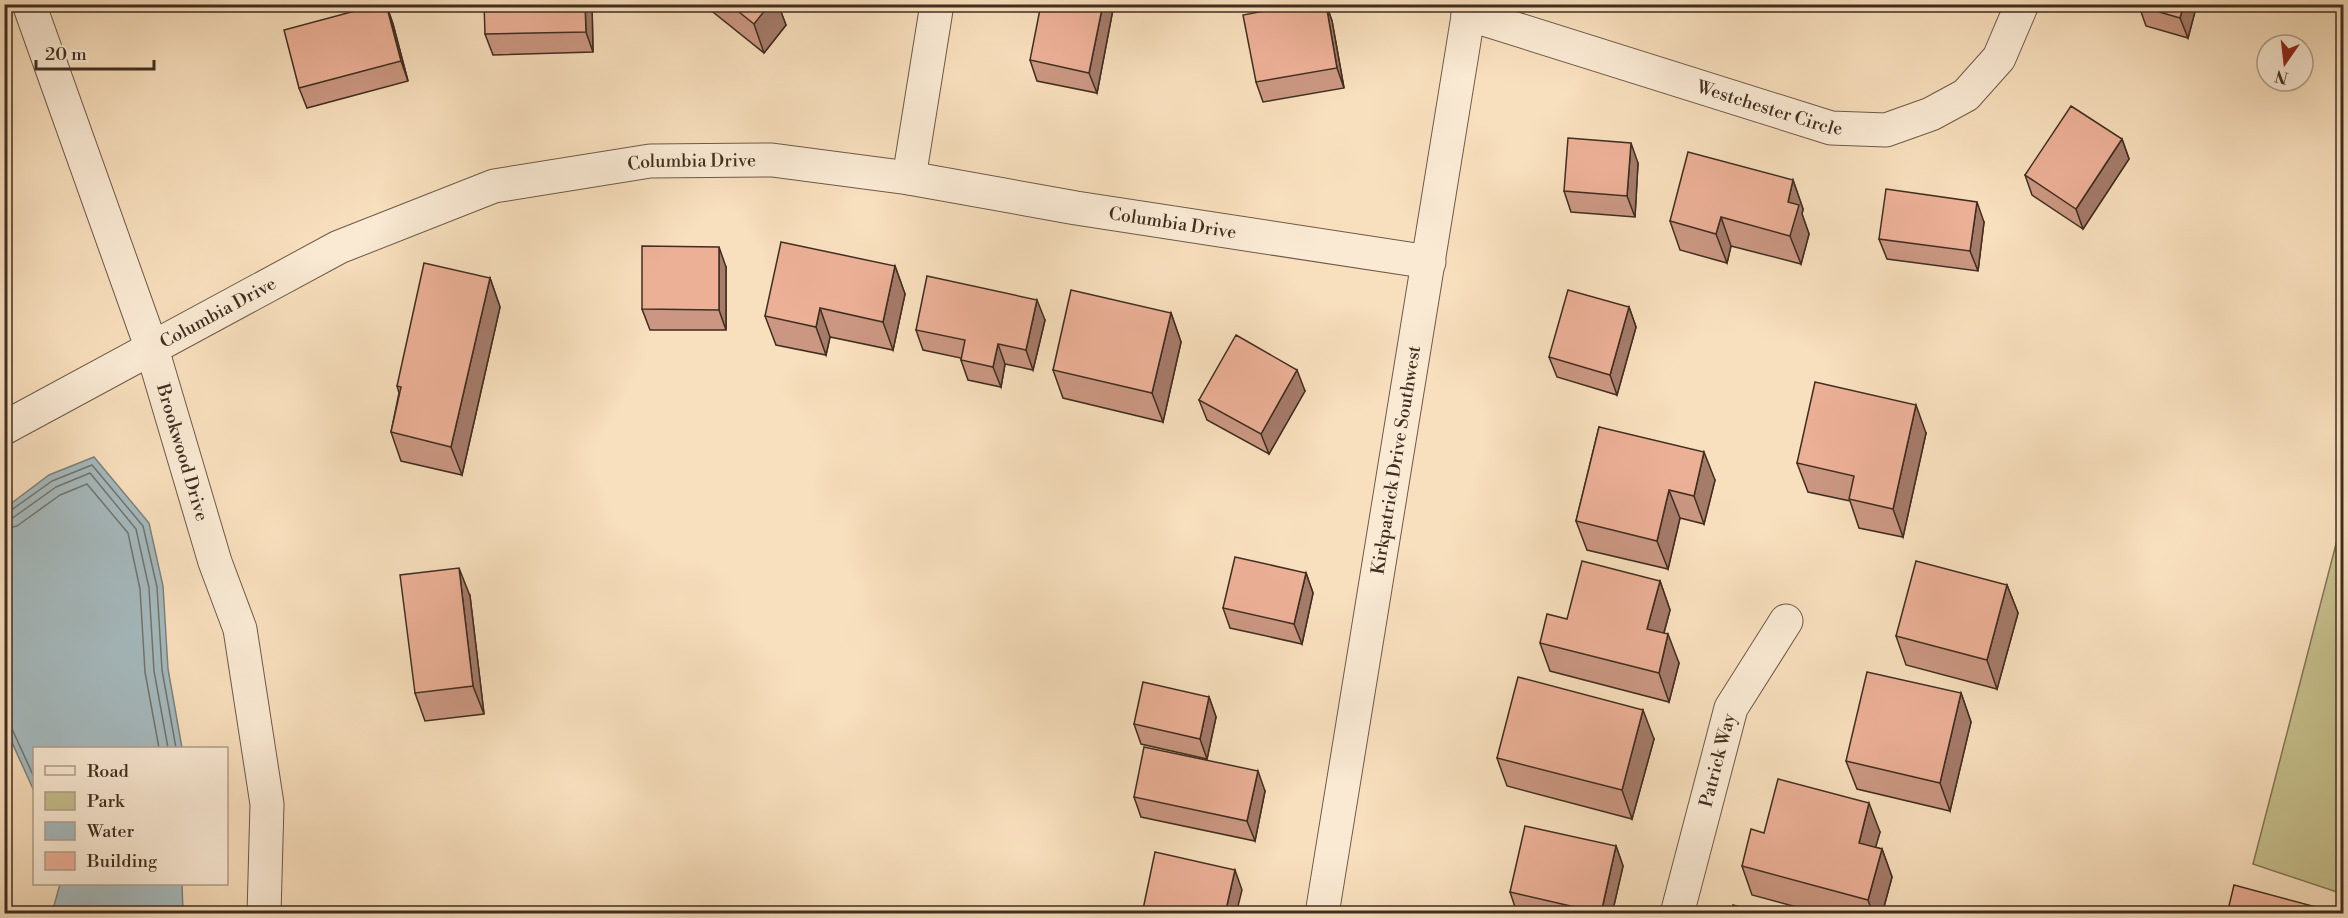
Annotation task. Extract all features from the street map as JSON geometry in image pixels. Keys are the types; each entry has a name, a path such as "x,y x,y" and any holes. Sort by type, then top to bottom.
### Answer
{"street":[{"name":"Brookwood Drive","path":"29,4 152,349 215,562 240,629 267,804 264,914"},
{"path":"909,178 937,4"},
{"name":"Westchester Circle","path":"1469,9 1831,128 1886,130 1931,114 1966,95 2000,58 2022,4"},
{"name":"Kirkpatrick Drive Southwest","path":"1323,914 1469,9"},
{"name":"Columbia Drive","path":"4,428 339,248 494,186 650,161 772,160 909,178 1076,208 1429,262"},
{"name":"Patrick Way","path":"1677,914 1731,708 1786,621"}],"green space":[{"path":"2343,517 2344,894 2253,864"}],"water":[{"path":"94,457 149,523 163,586 168,669 182,747 33,747 33,789 5,727 5,508 49,475"},
{"path":"60,885 182,885 183,913 52,913"}],"building":[{"path":"386,4 401,61 299,88 284,30"},
{"path":"484,4 585,4 586,32 485,34"},
{"path":"729,4 770,4 754,24"},
{"path":"1041,4 1103,4 1089,73 1030,60"},
{"path":"1302,4 1326,4 1337,68 1256,82 1243,15"},
{"path":"2140,4 2184,4 2180,18 2139,6"},
{"path":"2071,106 2122,139 2076,209 2025,175"},
{"path":"1568,138 1631,143 1627,196 1564,191"},
{"path":"1688,152 1793,180 1788,202 1799,205 1790,236 1721,217 1716,234 1670,221"},
{"path":"1886,189 1977,202 1970,251 1879,239"},
{"path":"781,242 895,266 883,322 820,308 816,327 765,316"},
{"path":"642,246 719,247 719,310 642,309"},
{"path":"424,263 490,278 451,447 391,432 401,387 397,386"},
{"path":"927,276 1037,300 1026,350 998,344 993,367 961,360 965,340 916,330"},
{"path":"1071,290 1171,313 1152,393 1053,370"},
{"path":"1568,290 1629,307 1610,375 1549,357"},
{"path":"1236,335 1297,370 1261,434 1199,400"},
{"path":"1815,382 1916,405 1893,509 1849,499 1854,476 1797,463"},
{"path":"1599,427 1704,452 1694,496 1669,490 1657,541 1576,521"},
{"path":"1235,557 1306,573 1294,624 1223,608"},
{"path":"1582,561 1660,581 1647,629 1668,634 1659,673 1540,643 1547,614 1567,619"},
{"path":"1916,561 2007,585 1987,660 1896,636"},
{"path":"459,568 473,686 415,693 400,575"},
{"path":"1867,672 1961,693 1940,783 1846,761"},
{"path":"1518,677 1643,710 1622,790 1497,758"},
{"path":"1143,682 1209,697 1200,739 1134,724"},
{"path":"1144,747 1258,771 1247,821 1134,797"},
{"path":"1778,779 1869,803 1859,843 1882,849 1868,900 1742,866 1751,829 1764,833"},
{"path":"1525,826 1616,846 1601,913 1510,892"},
{"path":"1155,852 1235,870 1225,914 1142,914"},
{"path":"2234,885 2342,914 2227,914"},
{"path":"1733,905 1765,914 1731,914"}]}
